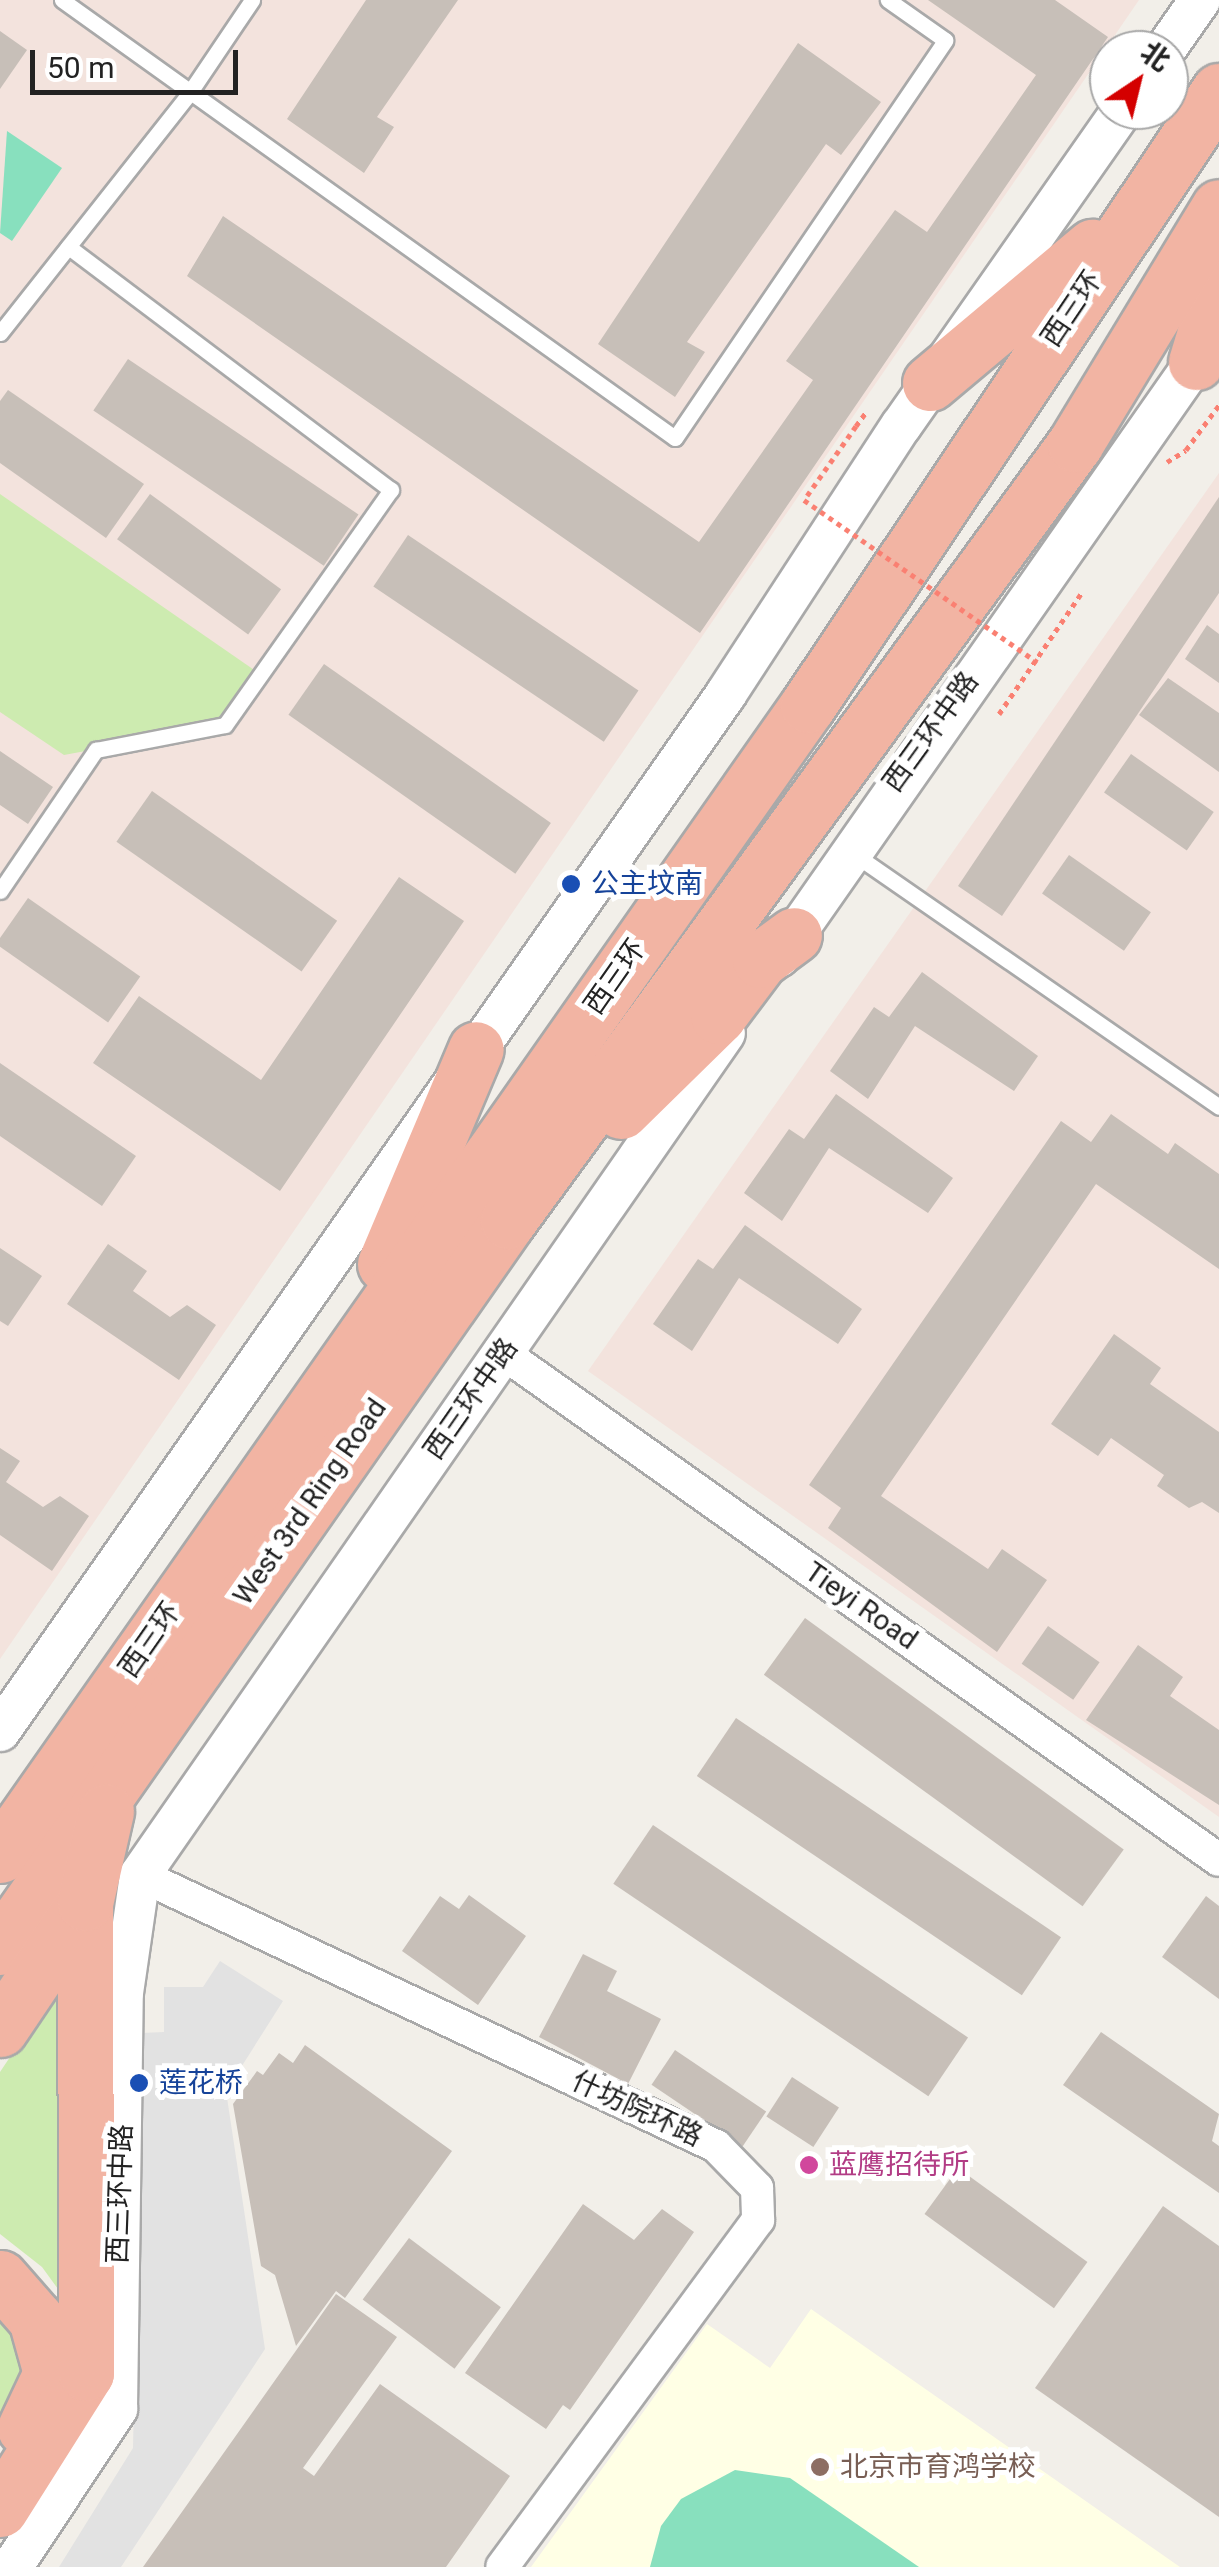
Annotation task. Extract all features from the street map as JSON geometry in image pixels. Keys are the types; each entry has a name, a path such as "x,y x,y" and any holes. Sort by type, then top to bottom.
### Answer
{"highway":[{"name":"西三环","path":"0,1947 88,1774 345,1359 808,705 1219,92"},
{"path":"930,383 1140,207"},
{"name":"西三环","path":"508,1221 1075,444 1219,208"},
{"path":"1208,345 1219,288"},
{"path":"508,1221 794,934"},
{"path":"345,1359 476,1048"},
{"name":"West 3rd Ring Road","path":"88,1774 508,1221"},
{"name":"西三环","path":"0,1856 88,1774"},
{"path":"0,1809 88,1774 86,2373 0,2510"},
{"path":"0,2029 85,1903"},
{"path":"0,2278 36,2319 51,2373 0,2468"}],"street":[{"path":"1179,30 1200,0"},
{"path":"0,1732 726,694 930,383 1108,130"},
{"name":"西三环中路","path":"12,2567 117,2408 123,1992 140,1874 794,934 847,849 1208,345"},
{"name":"Tieyi Road","path":"503,1353 1219,1860"},
{"name":"什坊院环路","path":"140,1874 716,2146 757,2188 758,2220 502,2567"}],"lane":[{"path":"62,0 675,438 946,40 888,0"},
{"path":"0,333 190,92 252,0"},
{"path":"0,890 96,750 225,725 391,490 68,248"},
{"path":"847,849 1219,1106"}],"path":[{"path":"872,405 804,500 1037,662"},
{"path":"999,714 1083,591"}],"shaded area":[{"path":"0,0 1139,0 1118,30 1089,30 1089,73 0,1659"},
{"path":"1219,473 1219,1817 588,1371"},
{"path":"220,1961 283,2001 226,2091 265,2349 121,2567 59,2567 133,2448 141,2033 164,2032 164,1987 203,1987"},
{"name":"北京市育鸿学校","path":"811,2309 1180,2567 531,2567 707,2324 770,2368"}],"green space":[{"path":"7,131 62,168 12,241 0,233"},
{"path":"0,494 263,676 225,725 64,755 0,712"},
{"path":"63,1978 66,2300 42,2267 0,2234 0,2072"},
{"path":"0,2301 18,2325 32,2397 0,2442"},
{"path":"735,2470 790,2478 919,2567 650,2567 661,2526 681,2499"}],"building":[{"path":"366,0 458,0 377,117 394,127 364,173 287,119"},
{"path":"928,0 1055,0 1098,30 1089,30 1089,65 700,633 187,276 223,216 699,542 813,380 786,361 895,210 927,232 1036,75"},
{"path":"0,31 27,50 0,89"},
{"path":"798,43 881,102 841,155 826,144 687,342 705,352 675,397 598,344"},
{"path":"128,359 358,514 324,566 93,410"},
{"path":"8,390 144,484 106,538 0,463 0,401"},
{"path":"150,494 281,589 248,635 117,539"},
{"path":"1219,497 1219,593 1002,916 958,886"},
{"path":"408,535 638,690 604,742 373,586"},
{"path":"1207,625 1219,634 1219,683 1185,659"},
{"path":"324,664 551,823 515,874 288,715"},
{"path":"1168,678 1219,713 1219,772 1139,715"},
{"path":"0,751 53,787 28,824 0,805"},
{"path":"1131,754 1214,812 1187,850 1104,793"},
{"path":"152,791 337,921 302,971 116,842"},
{"path":"1069,855 1151,912 1124,951 1042,894"},
{"path":"399,877 464,921 280,1191 93,1063 139,996 261,1080"},
{"path":"28,898 140,977 108,1022 0,947 0,938"},
{"path":"922,972 1038,1056 1014,1091 915,1026 868,1099 830,1071 874,1007 889,1017"},
{"path":"0,1063 136,1156 102,1206 0,1136"},
{"path":"836,1094 953,1178 928,1213 829,1148 782,1221 744,1193 789,1129 804,1139"},
{"path":"1111,1114 1168,1154 1175,1143 1219,1174 1219,1269 1096,1184 881,1496 988,1569 1002,1549 1047,1580 997,1652 828,1528 841,1508 809,1485 1061,1121 1091,1142"},
{"path":"745,1225 862,1309 838,1344 739,1278 692,1351 653,1324 698,1259 713,1269"},
{"path":"108,1244 147,1271 133,1291 170,1317 187,1305 216,1325 179,1380 67,1304"},
{"path":"0,1248 42,1276 8,1326 0,1321"},
{"path":"1114,1334 1161,1368 1150,1384 1219,1432 1219,1513 1202,1502 1189,1508 1157,1486 1164,1475 1111,1438 1098,1456 1051,1424"},
{"path":"0,1448 20,1461 6,1482 43,1507 60,1496 89,1516 52,1571 0,1535"},
{"path":"805,1618 1124,1850 1083,1906 764,1675"},
{"path":"1048,1626 1100,1662 1073,1700 1022,1664"},
{"path":"1138,1645 1183,1677 1170,1696 1219,1730 1219,1805 1086,1720"},
{"path":"736,1718 1061,1937 1022,1995 697,1776"},
{"path":"653,1825 968,2037 928,2096 613,1884"},
{"path":"469,1895 526,1936 478,2005 402,1951 440,1896 459,1909"},
{"path":"1206,1896 1219,1906 1219,1999 1162,1957"},
{"path":"583,1954 617,1971 607,1991 661,2019 628,2084 539,2037"},
{"path":"1101,2032 1219,2114 1212,2141 1219,2146 1219,2193 1063,2085"},
{"path":"305,2045 452,2151 345,2298 336,2291 296,2346 275,2275 261,2266 233,2104 257,2071 263,2075 279,2053 293,2063"},
{"path":"675,2050 766,2112 743,2146 652,2085"},
{"path":"792,2077 839,2107 813,2147 766,2116"},
{"path":"958,2168 1087,2262 1054,2308 924,2214"},
{"path":"583,2204 634,2240 662,2209 694,2232 570,2410 563,2405 546,2429 465,2373"},
{"path":"1163,2206 1219,2246 1219,2517 1035,2388"},
{"path":"409,2238 501,2307 455,2369 363,2299"},
{"path":"336,2294 397,2337 303,2468 314,2476 380,2384 510,2476 446,2567 143,2567"}],"place":[{"name":"公主坟南","path":"571,884"},
{"name":"莲花桥","path":"139,2083"},
{"name":"蓝鹰招待所","path":"809,2165"},
{"name":"北京市育鸿学校","path":"820,2467"}]}
